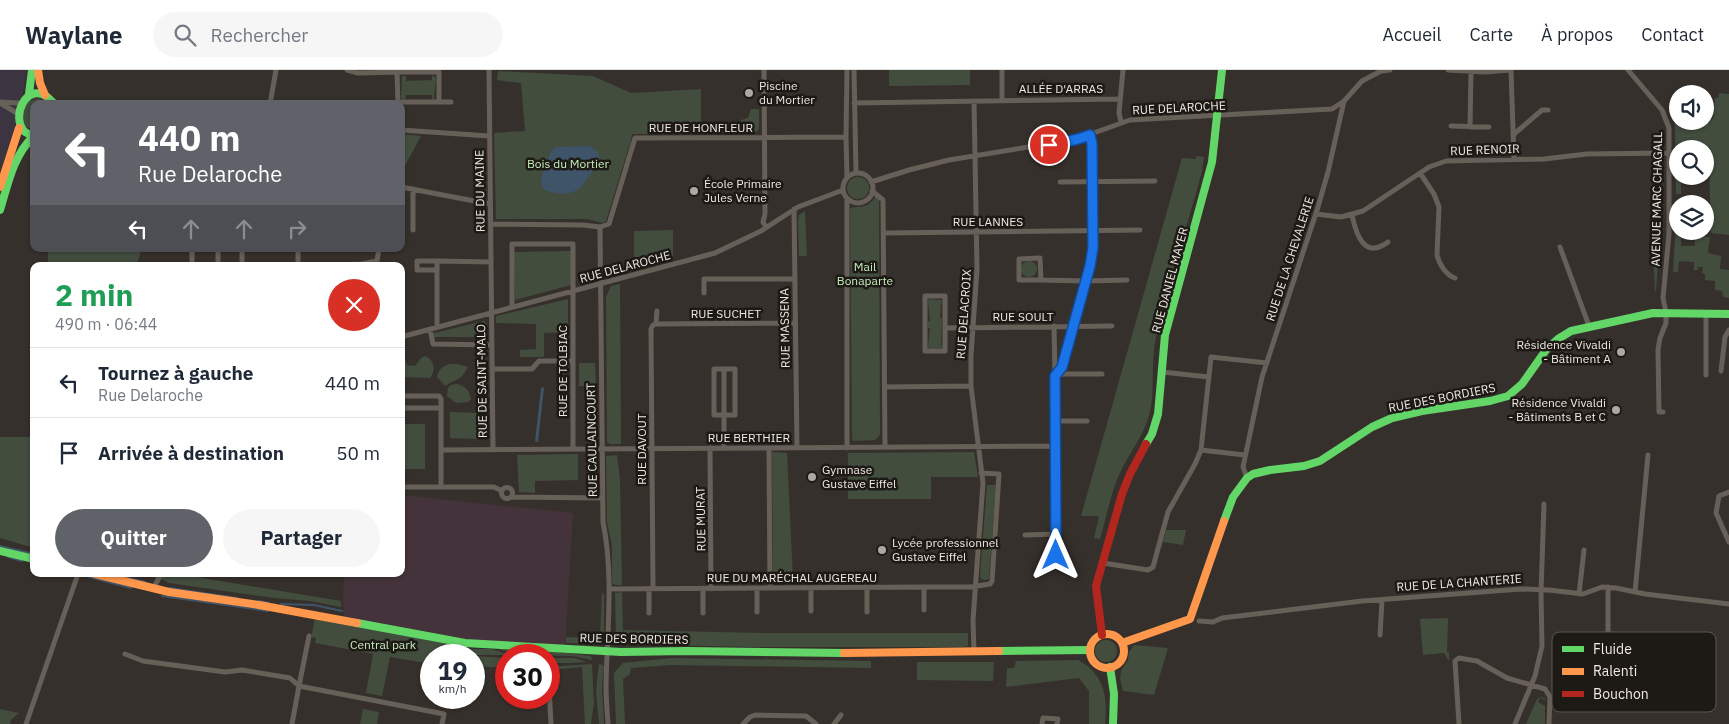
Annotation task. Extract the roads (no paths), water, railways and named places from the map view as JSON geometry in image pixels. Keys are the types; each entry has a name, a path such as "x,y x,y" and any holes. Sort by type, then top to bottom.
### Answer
{"street":[{"path":"29,94 32,70"},
{"path":"38,70 38,78 45,95"},
{"path":"271,100 276,70"},
{"path":"347,70 358,73 439,71 439,102"},
{"name":"RUE DU MAINE","path":"489,70 491,312"},
{"path":"764,70 765,214 763,222 766,227"},
{"path":"847,70 847,178 843,186 847,199 847,448"},
{"path":"854,70 856,173"},
{"path":"1002,70 1002,100"},
{"path":"1121,122 1119,117 1123,70"},
{"name":"RUE DANIEL MAYER","path":"1102,635 1096,593 1122,494 1130,474 1152,434 1158,414 1165,334 1209,176 1222,70"},
{"name":"RUE DE LA CHEVALERIE","path":"1247,478 1244,467 1245,455 1262,377 1316,214 1328,172 1344,101 1362,80 1381,71 1390,70"},
{"path":"1448,70 1510,70 1514,160"},
{"name":"AVENUE MARC CHAGALL","path":"1628,70 1656,102 1665,116 1669,128 1669,140"},
{"path":"1470,127 1471,71"},
{"path":"397,72 398,100"},
{"path":"30,136 23,132 16,123 14,112 18,103 29,94 34,93 45,95 52,100"},
{"name":"ALLÉE D'ARRAS","path":"854,104 974,100 1120,99"},
{"name":"RUE DELACROIX","path":"974,100 978,232 971,386 983,483 973,620 974,652"},
{"name":"RUE DELAROCHE","path":"871,182 909,170 976,155 1061,143 1138,118 1217,116 1332,109 1344,101"},
{"path":"0,102 18,103"},
{"path":"0,102 14,112"},
{"path":"405,103 451,102"},
{"path":"1513,135 1542,110 1548,110"},
{"path":"1451,126 1490,127"},
{"path":"0,187 19,128"},
{"path":"405,130 489,136"},
{"path":"1055,376 1062,367 1093,248 1092,144 1090,135"},
{"path":"764,139 846,137"},
{"name":"RUE DE HONFLEUR","path":"600,227 609,224 635,138 764,139"},
{"path":"0,210 21,152 26,142 30,139"},
{"name":"AVENUE MARC CHAGALL","path":"1663,412 1659,412 1658,350 1666,323 1663,298 1668,234 1669,153"},
{"name":"RUE RENOIR","path":"1316,214 1333,216 1352,215 1429,167 1446,161 1544,159 1587,154 1669,153"},
{"path":"847,178 856,173 865,175 871,182 872,191 864,202 855,203 847,199"},
{"path":"1420,173 1434,194 1439,208 1437,256 1439,263 1451,277 1455,278"},
{"path":"1060,182 1154,181"},
{"path":"405,188 490,204"},
{"path":"413,190 413,230"},
{"name":"RUE DELAROCHE","path":"405,335 715,253 766,227 806,203 843,190"},
{"path":"872,191 884,200 885,447"},
{"name":"RUE MASSENA","path":"794,209 797,448"},
{"path":"1352,215 1356,231 1363,243 1369,247 1380,248 1388,242"},
{"path":"491,224 583,225 600,227"},
{"name":"RUE CAULAINCOURT","path":"600,227 602,498 603,522 608,547 609,589 606,686 608,724"},
{"name":"RUE LANNES","path":"884,233 1140,230"},
{"name":"RUE DE TOLBIAC","path":"512,307 512,244 573,244 573,450"},
{"path":"1560,247 1589,326"},
{"path":"1041,280 1040,258 1019,259 1019,280 1085,281 1127,280"},
{"path":"437,270 417,270 417,261 491,262"},
{"path":"437,261 437,327"},
{"path":"704,293 704,279 795,279"},
{"path":"925,296 945,296 945,328 945,351 925,351 925,296"},
{"name":"RUE DAVOUT","path":"649,613 651,589 652,329 653,325 656,324 657,311"},
{"name":"RUE DE SAINT-MALO","path":"491,312 493,450"},
{"name":"RUE DES BORDIERS","path":"1247,478 1256,473 1321,461 1367,429 1391,418 1511,395 1522,384 1538,358 1554,342 1571,331 1654,313 1729,314"},
{"path":"1706,313 1706,375"},
{"name":"RUE SUCHET","path":"656,324 795,324"},
{"path":"1054,326 1056,561"},
{"name":"RUE SOULT","path":"945,328 1112,326"},
{"path":"430,329 433,344 492,345"},
{"path":"1721,371 1724,342 1729,330"},
{"path":"1103,563 1144,570 1152,568 1168,512 1201,450 1211,357 1267,363"},
{"path":"492,369 532,369 539,361 573,361"},
{"path":"714,369 724,369 735,369 735,415 714,415 714,369"},
{"path":"724,369 724,448"},
{"path":"1162,372 1209,377"},
{"path":"1055,376 1064,374 1102,374"},
{"path":"885,387 971,386"},
{"path":"405,396 439,396 441,399 441,486"},
{"path":"405,408 441,408"},
{"path":"1056,421 1087,421"},
{"name":"RUE BERTHIER","path":"441,450 1056,446"},
{"name":"RUE MURAT","path":"710,448 712,589"},
{"path":"768,448 770,588"},
{"path":"1201,450 1245,455"},
{"path":"1635,592 1648,454"},
{"path":"975,586 992,582 999,474 981,473"},
{"path":"1122,643 1190,619 1233,497 1247,478"},
{"path":"405,487 494,486 502,491 504,497 602,498"},
{"path":"502,491 505,487 510,488 513,492 511,497"},
{"path":"1729,492 1719,496 1716,513 1729,542"},
{"path":"1515,724 1532,686 1542,646 1541,590 1544,504"},
{"path":"1025,535 1056,534"},
{"path":"1580,594 1584,550"},
{"path":"0,551 30,558"},
{"path":"23,724 27,722 77,577"},
{"name":"RUE DES BORDIERS","path":"107,577 153,588 326,617 457,642 608,652 974,652 1090,650"},
{"path":"153,588 159,577"},
{"name":"RUE DU MARÉCHAL AUGEREAU","path":"609,589 975,586"},
{"path":"924,587 924,610"},
{"path":"1608,587 1608,632"},
{"name":"RUE DE LA CHANTERIE","path":"1190,619 1213,622 1222,618 1382,600 1508,590 1541,590 1585,594 1598,588 1608,587 1729,604"},
{"path":"757,588 757,612"},
{"path":"811,588 811,611"},
{"path":"867,588 867,612"},
{"path":"703,589 703,613"},
{"path":"1380,635 1382,600"},
{"path":"1102,635 1114,636 1122,643 1124,648 1122,658 1114,666 1100,666 1093,659 1090,650 1094,640 1102,635"},
{"path":"292,724 309,636"},
{"path":"125,654 143,661 224,672 242,670 290,678 299,686 444,714 442,724"},
{"path":"1459,724 1456,695 1456,658 1477,661 1506,678 1545,689 1549,694 1549,724"},
{"path":"1110,667 1114,694 1114,724"},
{"path":"550,709 551,724"},
{"path":"743,724 755,715 806,716 816,724"},
{"path":"834,724 841,715"},
{"path":"1042,724 1043,718 1058,719 1057,724"}],"water":[{"path":"590,146 598,152 600,159 588,178 576,191 558,194 543,188 541,183 543,173 552,150 556,147"},
{"path":"543,387 538,442 535,441 541,388"}],"waterway":[{"path":"0,546 30,553"},
{"path":"8,557 22,561"},
{"path":"89,577 131,588"},
{"path":"124,577 145,582"},
{"path":"170,588 237,598"},
{"path":"162,596 268,611"},
{"path":"259,601 269,603"},
{"path":"281,604 314,605 342,611"}],"place":[{"name":"Piscine du Mortier","path":"749,93"},
{"name":"École Primaire Jules Verne","path":"694,191"},
{"name":"Résidence Vivaldi - Bâtiment A","path":"1621,352"},
{"name":"Résidence Vivaldi - Bâtiments B et C","path":"1616,410"},
{"name":"Gymnase Gustave Eiffel","path":"812,477"},
{"name":"Lycée professionnel Gustave Eiffel","path":"882,550"}],"park label":[{"name":"Bois du Mortier","path":"568,164"},
{"name":"Mail Bonaparte","path":"865,274"},
{"name":"Central park","path":"383,645"}]}
